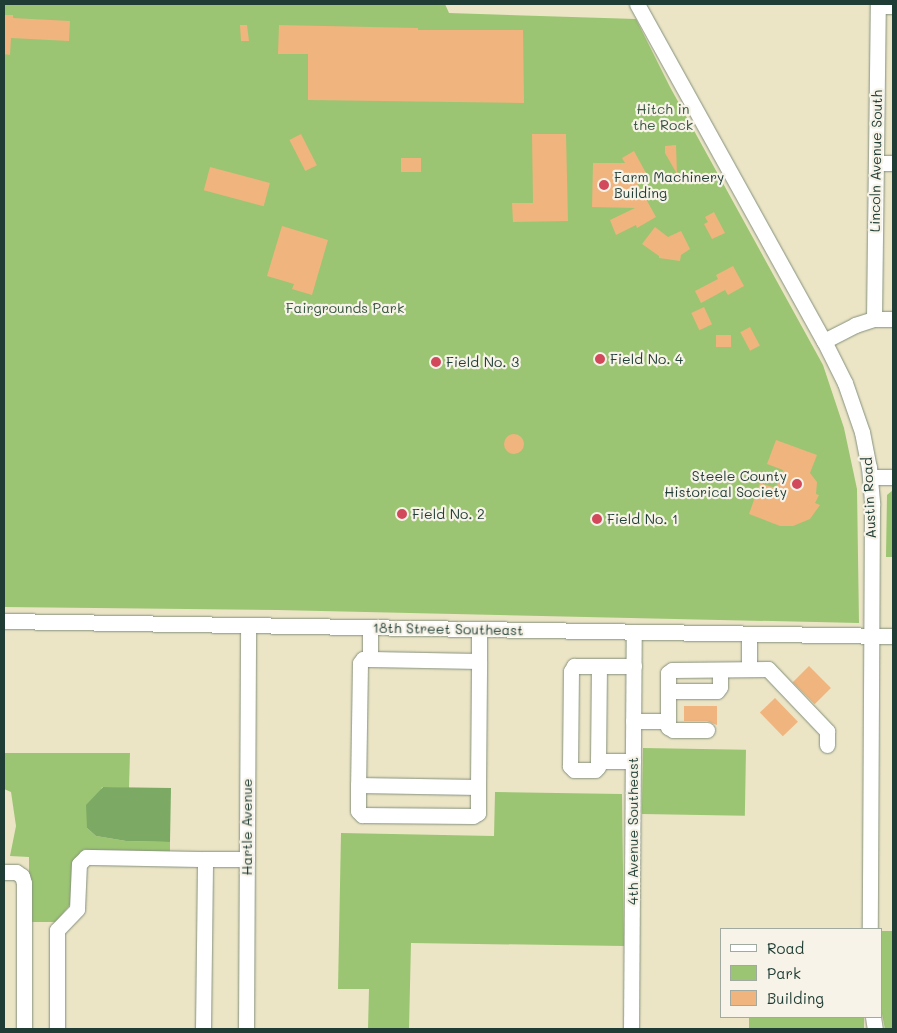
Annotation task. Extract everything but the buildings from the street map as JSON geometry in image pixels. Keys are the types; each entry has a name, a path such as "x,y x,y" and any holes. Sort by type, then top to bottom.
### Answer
{"street":[{"name":"Austin Road","path":"637,4 824,341 845,383 866,448 870,477 870,928"},
{"path":"878,5 893,6"},
{"name":"Lincoln Avenue South","path":"874,319 878,5"},
{"path":"876,162 893,163"},
{"path":"824,341 855,325 874,319 893,319"},
{"path":"870,477 893,477"},
{"name":"18th Street Southeast","path":"4,621 893,636"},
{"name":"Hartle Avenue","path":"246,1029 248,625"},
{"path":"370,627 370,659"},
{"path":"479,629 479,661 478,812 474,816 362,816 358,811 358,785 360,663 363,659 479,661"},
{"name":"4th Avenue Southeast","path":"631,1029 634,632"},
{"path":"748,669 749,634"},
{"path":"599,666 598,767 595,770 574,770 570,766 571,671 574,666 599,666 634,666"},
{"path":"707,730 673,730 668,727 668,673 672,670 768,669 827,731 827,745"},
{"path":"668,691 717,690 720,687 720,670"},
{"path":"633,721 668,721"},
{"path":"598,761 633,761"},
{"path":"358,785 478,787"},
{"path":"57,1029 57,930 77,909 79,864 86,857 247,859"},
{"path":"203,1029 206,859"},
{"path":"4,872 16,872 22,876 24,883 24,1029"}],"green space":[{"name":"Fairgrounds Park","path":"4,4 445,4 449,13 636,19 670,87 823,365 844,428 857,489 859,623 277,610 4,607"},
{"path":"893,490 893,557 886,557 887,495"},
{"path":"643,748 746,750 745,816 642,814"},
{"path":"4,753 130,753 129,788 102,787 87,828 96,836 126,841 170,842 170,855 76,859 73,901 56,922 29,922 29,857 10,856 16,826 11,792 4,789"},
{"path":"103,787 171,788 170,842 126,841 96,836 87,828 86,805"},
{"path":"495,792 622,794 624,946 411,943 409,1029 368,1029 369,989 338,989 341,833 494,836"},
{"path":"882,931 893,931 893,1029 885,1029 882,1014"},
{"path":"749,1018 864,1018 864,1029 749,1029"}],"place":[{"name":"Farm Machinery Building","path":"604,185"},
{"name":"Field No. 4","path":"600,359"},
{"name":"Field No. 3","path":"436,362"},
{"name":"Steele County Historical Society","path":"797,484"},
{"name":"Field No. 2","path":"402,514"},
{"name":"Field No. 1","path":"597,519"}],"park label":[{"name":"Hitch in the Rock","path":"663,118"}]}
